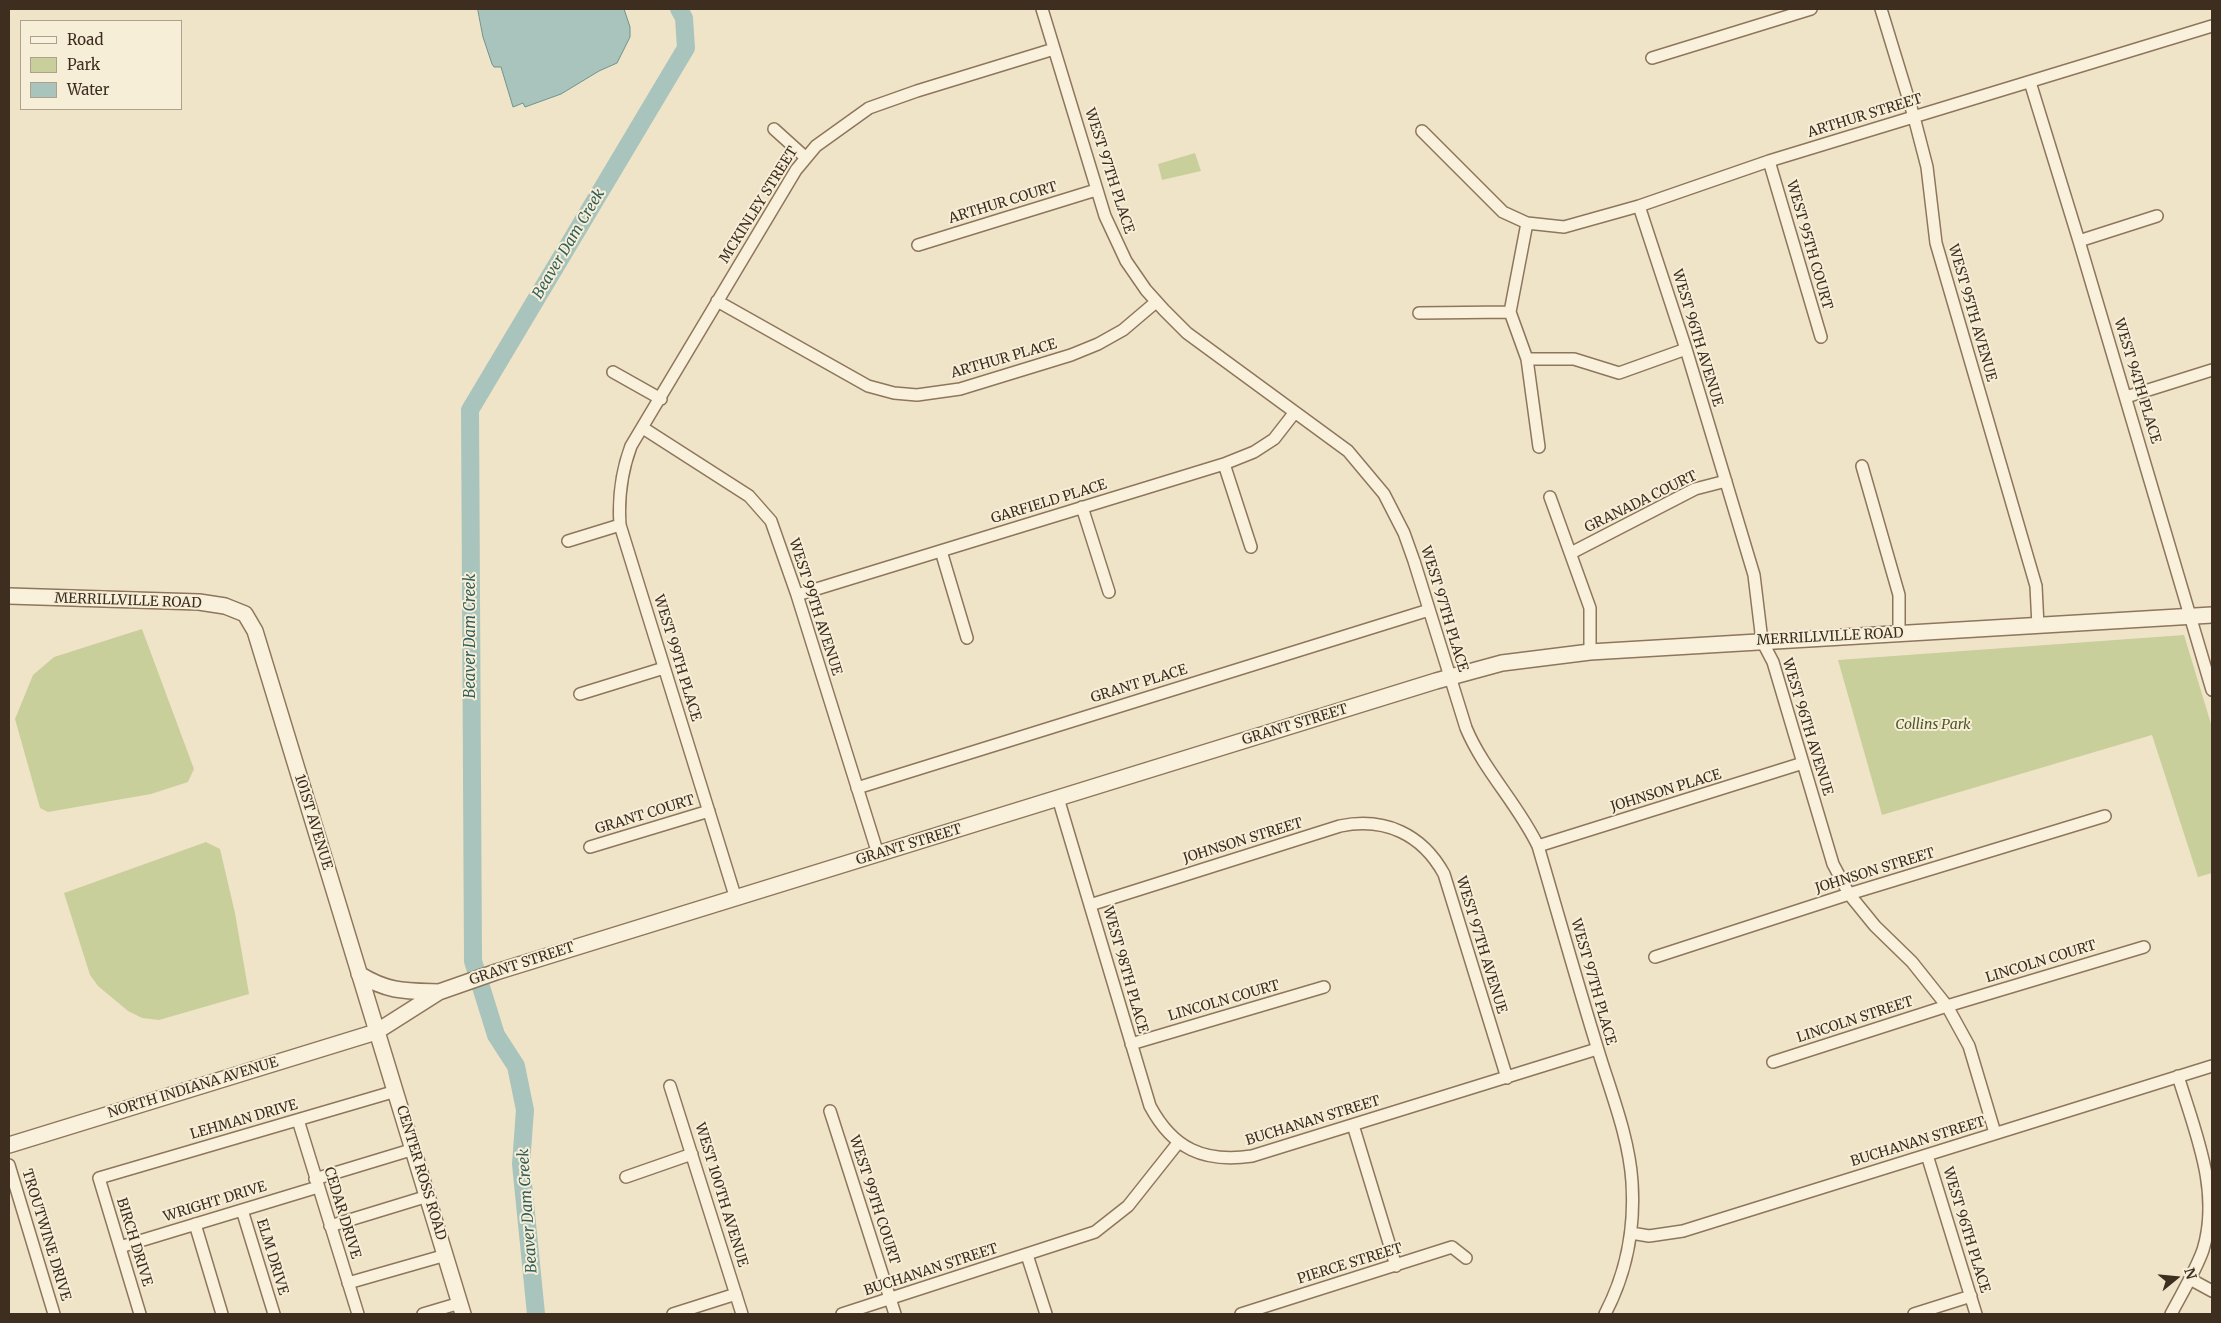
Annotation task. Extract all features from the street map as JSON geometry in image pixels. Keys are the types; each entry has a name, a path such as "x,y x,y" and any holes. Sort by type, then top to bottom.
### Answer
{"street":[{"name":"WEST 97TH PLACE","path":"1042,9 1096,190 1105,216 1126,262 1156,302 1187,333 1348,451 1384,494 1404,533 1472,744 1490,773 1527,823 1538,846 1628,1156 1632,1182 1631,1233 1613,1299 1605,1314"},
{"path":"1652,58 1811,9"},
{"name":"WEST 95TH AVENUE","path":"1881,9 1927,167 1936,244 2036,586 2038,626"},
{"name":"ARTHUR STREET","path":"1422,131 1503,212 1527,223 1564,227 1639,206 1769,161 2212,26"},
{"name":"MCKINLEY STREET","path":"643,428 805,157 816,146 868,108 908,93 1054,49"},
{"name":"WEST 94TH PLACE","path":"2030,82 2126,397 2212,690"},
{"path":"774,129 805,157"},
{"name":"WEST 95TH COURT","path":"1769,161 1821,337"},
{"name":"ARTHUR COURT","path":"918,245 1096,190"},
{"name":"WEST 96TH AVENUE","path":"1639,206 1686,349 1726,480 1754,575 1762,641 1772,662 1833,864 1849,894 1874,926 1912,962 1947,1006 1969,1046 1995,1133"},
{"path":"2079,241 2157,216"},
{"path":"1527,223 1510,312 1527,359 1539,447"},
{"name":"ARTHUR PLACE","path":"718,301 868,386 894,393 916,395 960,389 1071,355 1098,344 1123,330 1156,302"},
{"path":"1419,313 1510,312"},
{"path":"1527,359 1574,358 1619,372 1686,349"},
{"path":"2126,397 2212,370"},
{"path":"613,372 661,399"},
{"name":"GARFIELD PLACE","path":"796,594 1224,464 1254,452 1274,439 1295,412"},
{"name":"WEST 99TH PLACE","path":"643,428 631,446 622,471 618,502 620,525 736,898"},
{"name":"WEST 99TH AVENUE","path":"643,428 749,496 771,521 878,854"},
{"path":"1224,464 1252,548"},
{"path":"1862,466 1899,595 1899,633"},
{"name":"GRANADA COURT","path":"1571,553 1695,489 1726,480"},
{"path":"1550,497 1590,608 1590,652"},
{"path":"1082,507 1108,592"},
{"path":"568,541 620,525"},
{"path":"940,551 967,638"},
{"name":"MERRILLVILLE ROAD","path":"9,596 199,602 225,606 245,614"},
{"name":"GRANT PLACE","path":"857,788 1429,610"},
{"name":"101ST AVENUE","path":"245,614 255,631 376,1032"},
{"name":"MERRILLVILLE ROAD","path":"1450,677 1502,664 1590,652 2212,615"},
{"path":"580,694 664,668"},
{"name":"GRANT STREET","path":"376,1032 439,992 496,972 1450,677"},
{"name":"JOHNSON PLACE","path":"1538,846 1803,762"},
{"name":"WEST 98TH PLACE","path":"1058,798 1150,1106 1160,1124 1178,1143"},
{"name":"GRANT COURT","path":"590,847 709,811"},
{"name":"JOHNSON STREET","path":"1655,957 1849,894 2104,816"},
{"name":"JOHNSON STREET","path":"1090,905 1340,826 1366,823 1379,824 1406,834"},
{"name":"WEST 97TH AVENUE","path":"1406,834 1423,846 1435,859 1444,874 1507,1078"},
{"name":"LINCOLN COURT","path":"1947,1006 2144,947"},
{"path":"359,974 377,985 400,991 439,992"},
{"name":"LINCOLN COURT","path":"1131,1044 1324,987"},
{"name":"LINCOLN STREET","path":"1773,1062 1947,1006"},
{"name":"CENTER ROSS ROAD","path":"376,1032 414,1149 461,1309"},
{"name":"NORTH INDIANA AVENUE","path":"9,1145 376,1032"},
{"name":"BUCHANAN STREET","path":"842,1314 1095,1232 1128,1206 1178,1143 1209,1157 1232,1159 1252,1156 1597,1049"},
{"name":"BUCHANAN STREET","path":"1631,1233 1649,1236 1683,1231 2212,1066"},
{"path":"2170,1314 2190,1279 2203,1250 2211,1209 2210,1188 2206,1168 2178,1076"},
{"name":"WEST 100TH AVENUE","path":"670,1086 742,1314"},
{"name":"LEHMAN DRIVE","path":"100,1178 396,1091"},
{"name":"WEST 99TH COURT","path":"830,1111 890,1299"},
{"name":"CEDAR DRIVE","path":"298,1120 358,1314"},
{"path":"1353,1125 1396,1266"},
{"name":"WRIGHT DRIVE","path":"120,1247 242,1210 414,1149"},
{"path":"626,1177 692,1154"},
{"name":"WEST 96TH PLACE","path":"1927,1155 1976,1314"},
{"name":"TROUTWINE DRIVE","path":"9,1166 54,1314"},
{"name":"BIRCH DRIVE","path":"100,1178 140,1314"},
{"path":"330,1226 428,1196"},
{"name":"ELM DRIVE","path":"242,1210 274,1314"},
{"path":"195,1224 222,1314"},
{"name":"PIERCE STREET","path":"1241,1314 1452,1247 1466,1258"},
{"path":"348,1283 446,1255"},
{"path":"1027,1255 1046,1314"},
{"path":"2190,1279 2212,1291"},
{"path":"673,1314 736,1294"},
{"path":"1914,1314 1971,1296"},
{"path":"890,1299 895,1314"},
{"path":"424,1314 461,1309"}],"green space":[{"path":"1195,153 1201,171 1162,180 1158,164"},
{"path":"142,629 194,769 188,782 151,794 48,812 40,808 15,719 33,675 54,657"},
{"name":"Collins Park","path":"2184,635 2212,727 2212,873 2198,877 2152,735 1882,815 1838,660"},
{"path":"206,842 220,849 235,913 249,994 159,1020 142,1018 128,1011 98,986 90,975 64,893"}],"water":[{"path":"478,9 624,9 630,27 630,37 617,63 599,71 561,94 525,107 523,103 513,107 501,67 494,67 492,64 483,37"}],"waterway":[{"name":"Beaver Dam Creek","path":"536,1314 521,1164 525,1110 516,1066 496,1035 473,961 470,410 686,48 684,18 679,9"}]}
